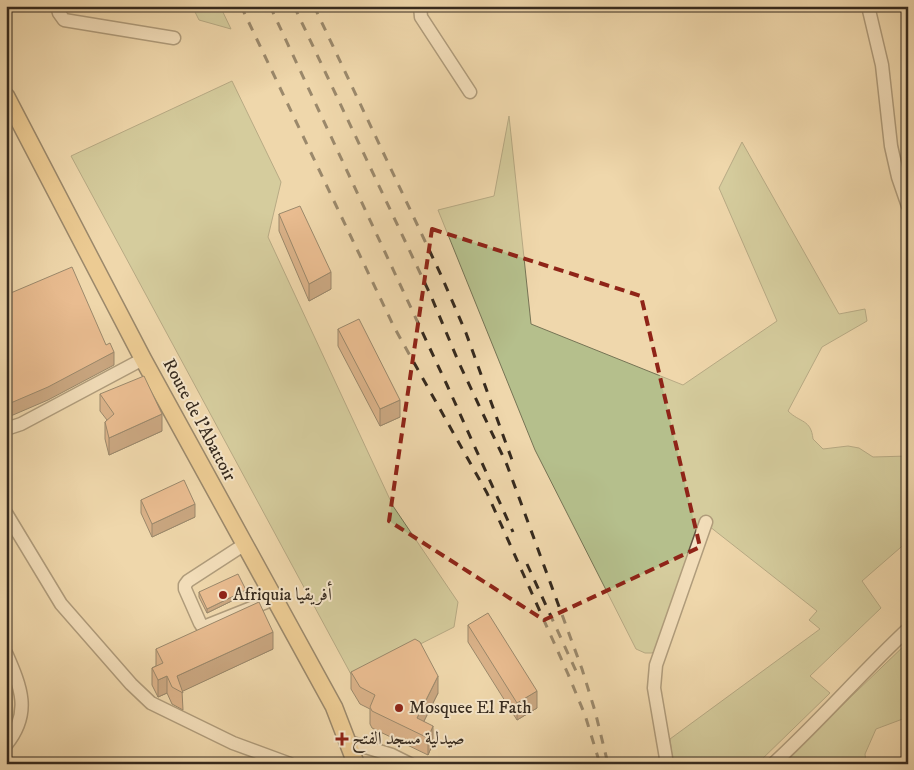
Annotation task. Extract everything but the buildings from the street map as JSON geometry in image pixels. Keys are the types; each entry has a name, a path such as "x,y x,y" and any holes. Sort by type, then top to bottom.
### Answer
{"main road":[{"name":"Route de l’Abattoir","path":"6,96 143,358 334,707 356,764"}],"street":[{"path":"57,6 59,14 64,20 174,38"},
{"path":"420,6 421,17 470,92"},
{"path":"868,6 882,65 890,146 908,206"},
{"path":"6,429 21,424 143,358"},
{"path":"6,513 61,604 131,684 151,703 264,759 290,764"},
{"path":"667,764 654,688 656,665 706,522"},
{"path":"245,544 188,581 185,585 200,623 202,626 206,626 274,599"},
{"path":"773,764 908,629"},
{"path":"6,652 22,696 21,719 13,736 6,745"},
{"path":"348,742 392,755 410,764"}],"highlighted area":[{"path":"432,229 641,296 700,547 544,620 389,521"}],"green space":[{"path":"192,6 220,6 231,29 199,20"},
{"path":"232,81 281,182 268,237 393,506 458,602 454,627 353,678 71,156"},
{"path":"509,116 531,324 683,385 777,321 719,188 742,142 839,314 865,309 867,321 822,347 788,411 810,428 813,439 823,449 848,446 859,448 873,457 908,456 908,541 862,581 881,608 810,676 830,693 757,764 673,764 670,739 820,629 809,620 817,611 700,519 658,647 652,653 645,653 636,649 535,450 438,210 494,196"},
{"path":"908,642 908,717 876,729 865,754 866,764 781,764"},
{"path":"6,677 12,689 13,720 6,729"}],"railway":[{"path":"241,6 394,327 487,493 568,674 585,715 600,764"},
{"path":"270,6 447,385 513,532"},
{"path":"294,6 431,296 459,363 507,465 582,669 608,764"},
{"path":"314,6 441,275 466,333 512,460"},
{"path":"527,564 576,671"}],"place":[{"name":"Afriquia أفريقيا","path":"223,595"},
{"name":"Mosquee El Fath","path":"399,708"},
{"name":"صيدلية مسجد الفتح","path":"342,739"}]}
